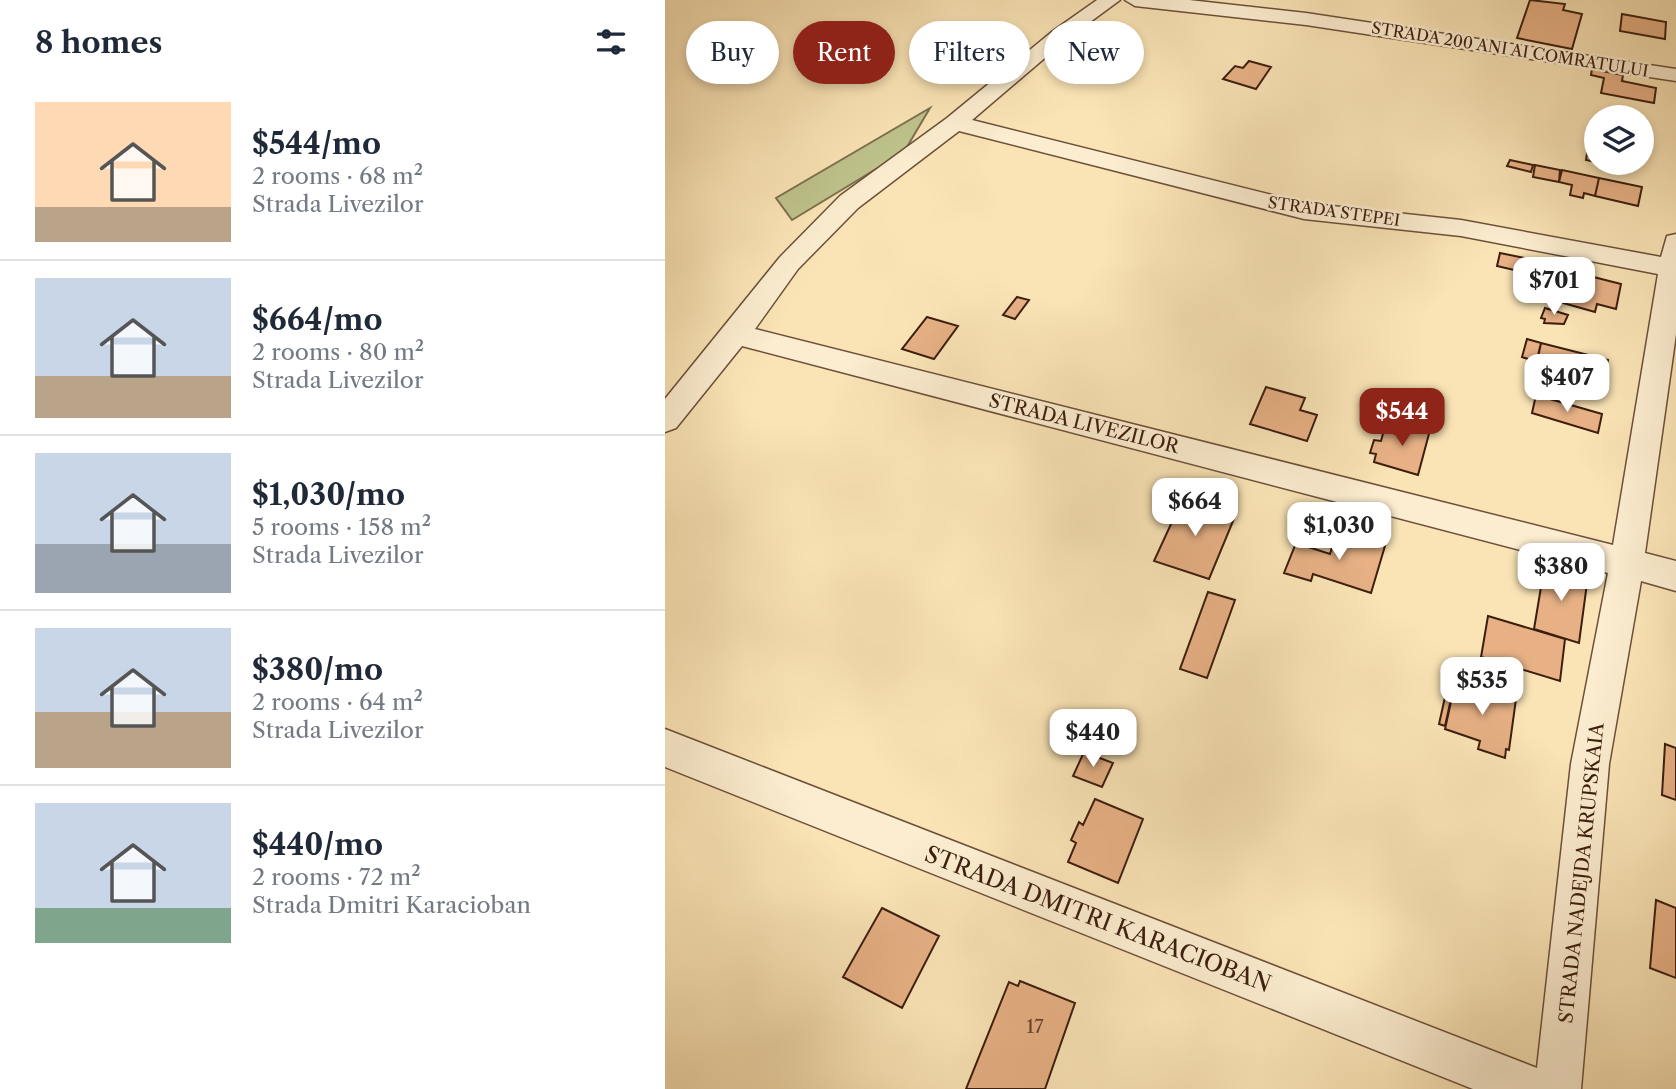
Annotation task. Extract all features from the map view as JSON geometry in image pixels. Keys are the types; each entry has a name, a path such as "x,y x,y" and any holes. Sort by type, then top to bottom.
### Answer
{"street":[{"path":"665,420 736,334 789,263 849,202 955,123 1060,36 1110,0"},
{"name":"STRADA 200 ANI AI COMRATULUI","path":"1135,0 1306,19 1676,75"},
{"name":"STRADA STEPEI","path":"955,123 1304,211 1461,228 1675,260"},
{"name":"STRADA NADEJDA KRUPSKAIA","path":"1558,1089 1590,764 1627,563 1675,260"},
{"name":"STRADA LIVEZILOR","path":"736,334 1676,576"},
{"name":"STRADA DMITRI KARACIOBAN","path":"665,748 1531,1089"}],"green space":[{"path":"930,108 904,152 792,220 776,198"}],"building":[{"path":"1530,0 1565,4 1563,10 1582,14 1572,49 1517,38"},
{"path":"1622,14 1666,22 1665,39 1620,31"},
{"path":"1249,61 1271,67 1256,89 1223,79 1235,66 1243,68"},
{"path":"1592,69 1623,75 1622,81 1656,88 1654,103 1601,93 1604,78 1591,75"},
{"path":"1510,160 1533,165 1531,172 1507,166"},
{"path":"1535,165 1560,170 1559,182 1533,177"},
{"path":"1562,170 1599,178 1595,196 1584,193 1583,198 1570,195 1572,185 1559,182"},
{"path":"1599,178 1642,187 1638,206 1595,196"},
{"path":"1500,253 1539,261 1536,275 1497,266"},
{"path":"1570,271 1621,284 1616,309 1597,304 1595,312 1556,301 1560,284 1566,286"},
{"path":"1017,297 1029,300 1015,319 1003,315"},
{"path":"1545,308 1568,315 1564,324 1544,323 1545,319 1541,318"},
{"path":"927,317 958,326 934,359 902,349"},
{"path":"1527,339 1541,343 1537,362 1522,357"},
{"path":"1541,343 1608,360 1602,388 1534,372"},
{"path":"1266,387 1305,398 1300,410 1317,415 1307,441 1250,424"},
{"path":"1427,392 1440,394 1437,413 1423,410"},
{"path":"1536,395 1602,414 1598,433 1532,413"},
{"path":"1400,421 1430,430 1418,475 1374,462 1376,454 1370,453 1374,440 1381,441 1384,430 1396,434"},
{"path":"1183,498 1236,514 1209,579 1154,561"},
{"path":"1337,531 1385,546 1371,593 1313,574 1311,581 1284,573 1296,543 1330,554"},
{"path":"1545,563 1588,576 1579,643 1534,629"},
{"path":"1208,592 1235,600 1207,678 1180,669"},
{"path":"1488,616 1565,639 1560,681 1481,657"},
{"path":"1456,679 1516,699 1509,750 1506,749 1505,758 1478,749 1480,741 1445,729"},
{"path":"1445,697 1451,699 1445,726 1439,724"},
{"path":"1665,744 1676,748 1676,800 1662,795"},
{"path":"1084,752 1113,763 1102,787 1073,776"},
{"path":"1095,799 1143,819 1118,883 1068,862 1076,843 1071,840 1079,822 1083,825"},
{"path":"1656,900 1676,908 1676,978 1650,968"},
{"path":"882,908 939,936 902,1008 843,977"},
{"path":"1020,981 1075,1003 1045,1089 966,1089 1009,982 1018,986"}]}
